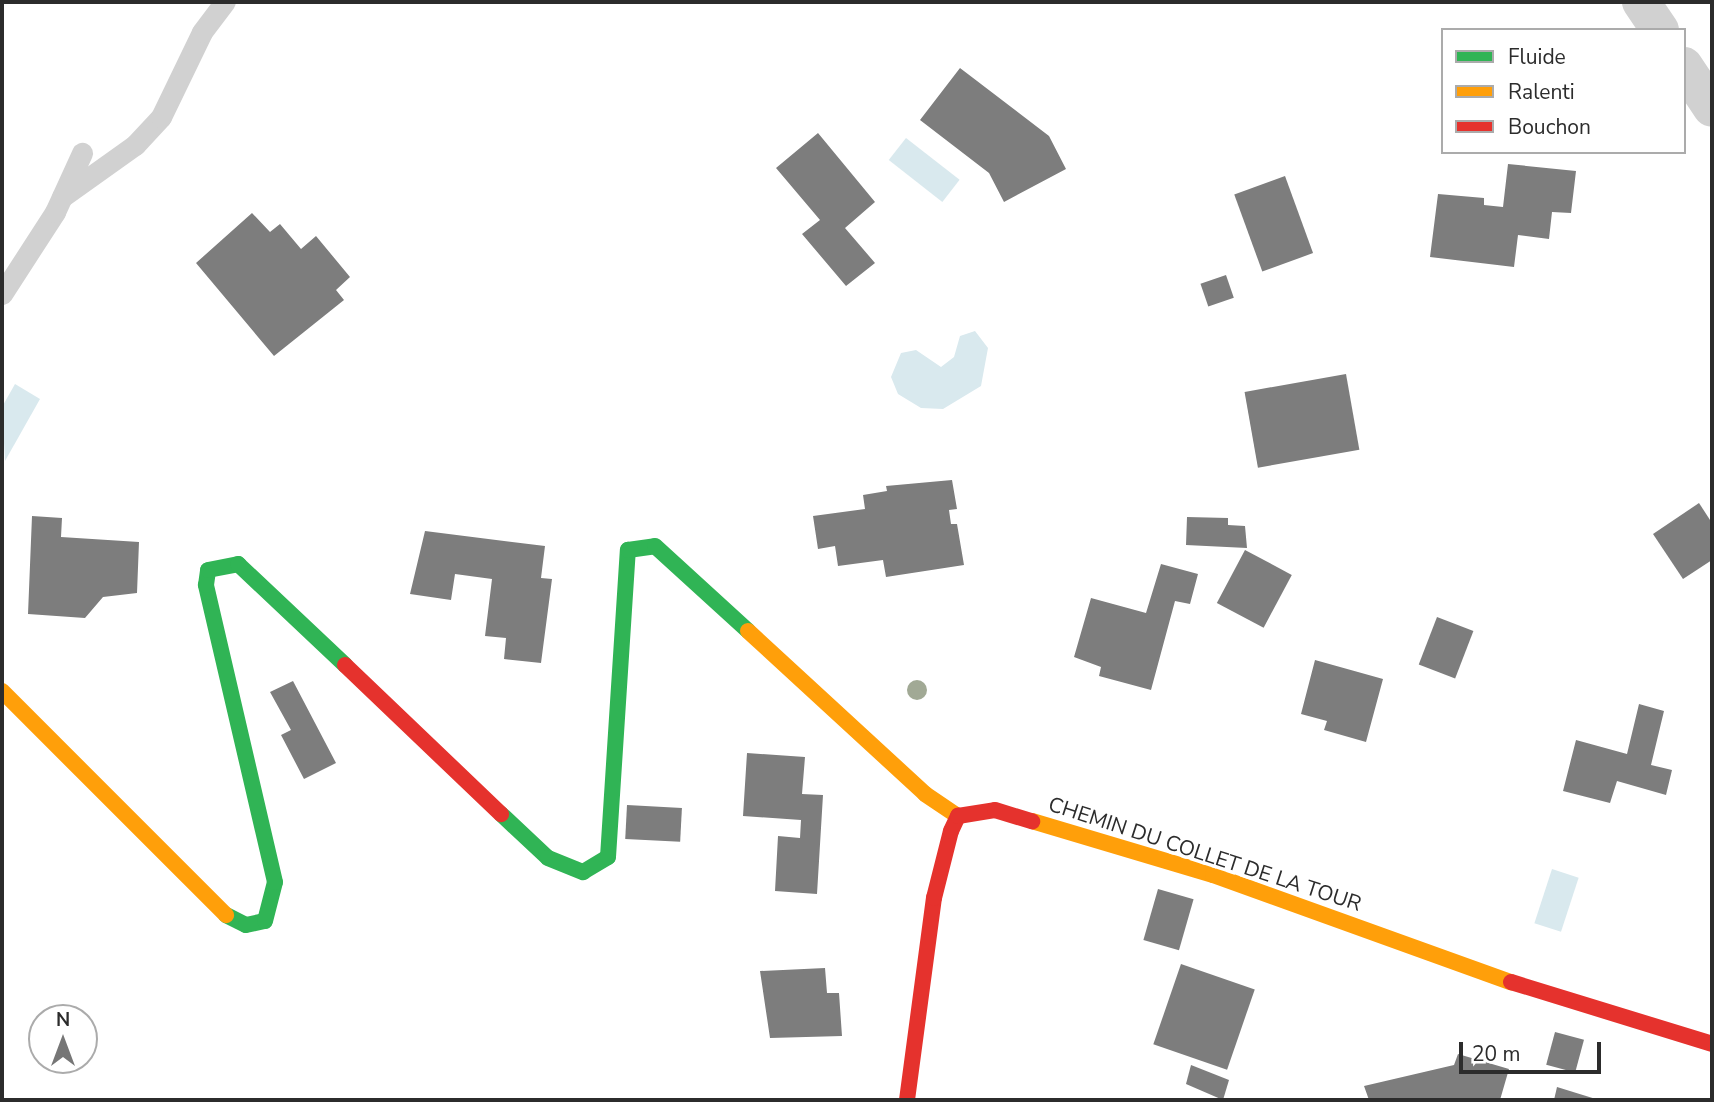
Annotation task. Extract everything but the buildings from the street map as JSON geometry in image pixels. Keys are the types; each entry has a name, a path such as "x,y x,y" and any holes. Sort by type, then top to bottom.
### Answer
{"street":[{"path":"1641,2 1659,28"},
{"path":"1686,69 1712,108"},
{"path":"2,691 226,915 246,925 265,921 275,882 206,585 208,570 238,564 548,858 583,872 608,857 623,562 628,550 655,546 925,794 958,816 934,898 907,1100"},
{"name":"CHEMIN DU COLLET DE LA TOUR","path":"958,816 995,810 1213,875 1486,974 1712,1044"}],"lane":[{"path":"62,197 135,145 161,117 202,32 225,2"},
{"path":"2,294 62,197 82,153"}],"shaded area":[{"path":"906,138 960,180 942,202 889,160"},
{"path":"975,331 988,348 981,386 943,409 921,408 898,394 891,377 901,353 916,350 941,367 954,357 960,336"},
{"path":"15,384 40,399 5,461 2,407"},
{"path":"1552,869 1579,878 1561,932 1534,923"}],"traffic: fast":[{"path":"501,814 548,858 583,872 608,857 628,550 655,546 748,631"},
{"path":"226,915 246,925 265,921 275,882 206,585 208,570 238,564 345,665"}],"traffic: slow":[{"path":"748,631 925,794 958,816"},
{"path":"2,691 226,915"},
{"path":"1032,821 1213,875 1511,982"}],"traffic: jam":[{"path":"345,665 501,814"},
{"path":"907,1100 934,898 951,831 958,816 995,810 1032,821"},
{"path":"1511,982 1712,1044"}]}
